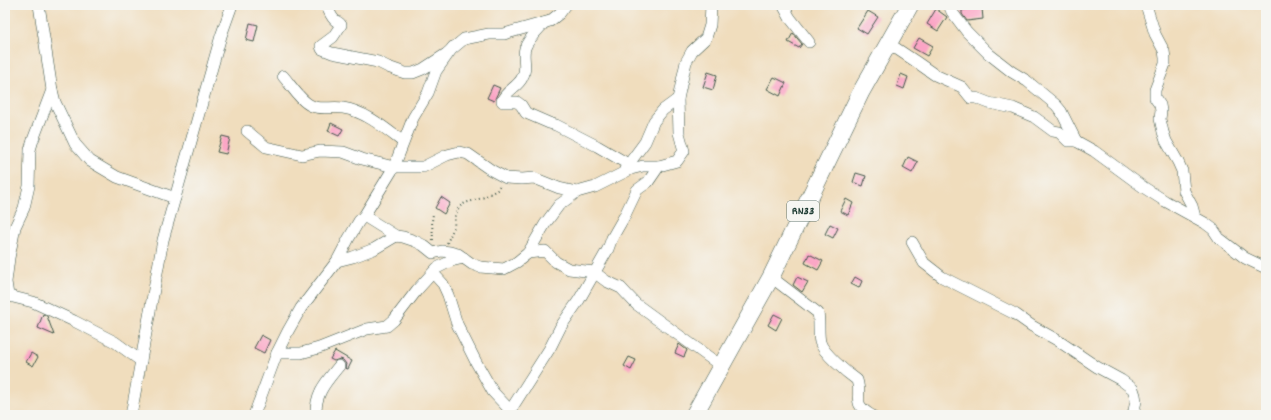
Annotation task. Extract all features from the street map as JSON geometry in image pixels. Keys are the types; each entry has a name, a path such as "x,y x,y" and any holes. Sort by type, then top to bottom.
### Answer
{"main road":[{"name":"RN33","path":"694,415 771,277 861,92 910,5"}],"street":[{"path":"39,5 55,102 75,144 90,161 117,177 175,198"},
{"path":"131,415 163,240 221,36 232,5"},
{"path":"326,5 334,20 340,22 341,25 333,37 321,46 322,49 332,53 378,62 405,73 413,73 423,69 464,40 489,34 504,34 550,22 566,5"},
{"path":"544,23 526,47 524,58 526,70 522,79 504,96 502,100 503,102 516,102 521,105 526,113 556,125 597,146 625,168 659,166 676,161 684,151 679,133 678,100 686,62 692,51 706,38 710,25 711,5"},
{"path":"782,5 790,18 809,42"},
{"path":"949,5 952,12 967,32 989,54 1012,72 1027,81 1056,105 1061,111 1076,141"},
{"path":"1146,5 1155,34 1164,51 1165,58 1165,64 1157,85 1155,98 1160,105 1160,119 1166,141 1182,171 1184,191 1192,206 1195,217"},
{"path":"888,43 935,75 962,87 971,98 1013,108 1034,117 1052,131 1059,132 1068,141 1076,141 1094,151 1143,188 1205,223 1213,229 1219,238 1245,258 1266,268"},
{"path":"254,415 277,353 301,308 337,261 359,221 364,216 394,166 413,118 428,93 436,71 453,47"},
{"path":"283,76 303,101 312,107 344,108 363,115 386,129 403,142"},
{"path":"52,90 30,150 29,186 24,208 16,227 9,258 6,296 33,302 74,321 115,342 141,361"},
{"path":"364,216 396,236 416,241 433,253 442,251 458,254 472,264 480,267 504,269 517,262 528,253 545,224 559,205 577,192 595,187 625,168 645,142 654,121 664,110 678,100"},
{"path":"247,131 266,147 302,155 320,151 342,152 362,159 394,166 423,167 447,155 459,152 468,154 491,170 506,178 522,180 534,178 559,188 577,192"},
{"path":"508,415 550,348 561,326 579,300 608,249 612,238 624,218 637,190 648,182 659,166"},
{"path":"337,261 374,249 396,236"},
{"path":"912,242 924,263 942,277 1015,314 1133,389 1136,401 1133,415"},
{"path":"528,253 545,251 556,262 569,269 594,272 606,281 621,288 636,304 721,366"},
{"path":"277,353 301,353 367,329 387,326 394,320 417,290 437,268 451,261 464,258"},
{"path":"433,273 443,284 457,324 493,392 508,408 508,415"},
{"path":"771,277 818,314 822,348 837,364 857,380 859,388 858,404 863,410 871,415"},
{"path":"316,415 318,396 326,382 339,366"}],"path":[{"path":"442,251 449,241 454,226 455,216 459,207 465,203 482,198 497,190 506,178"}],"building":[{"path":"982,8 983,19 967,21 962,14 962,10"},
{"path":"936,9 947,17 938,31 927,24"},
{"path":"868,11 878,17 867,34 857,28"},
{"path":"250,23 258,25 254,42 246,40"},
{"path":"793,33 802,44 799,48 788,42"},
{"path":"919,38 933,46 927,56 913,48"},
{"path":"708,72 717,75 713,90 703,87"},
{"path":"901,74 908,77 904,89 897,86"},
{"path":"774,77 786,83 780,96 767,89"},
{"path":"493,85 500,88 494,101 487,98"},
{"path":"331,123 343,129 339,136 328,131"},
{"path":"222,136 230,138 226,154 217,152"},
{"path":"908,157 918,162 912,173 903,168"},
{"path":"856,173 866,176 863,186 853,182"},
{"path":"441,197 450,203 444,214 435,208"},
{"path":"846,199 853,203 848,215 840,211"},
{"path":"830,224 838,228 833,238 825,234"},
{"path":"809,254 823,261 818,270 805,263"},
{"path":"797,277 808,282 802,292 793,285"},
{"path":"855,277 862,281 859,288 851,284"},
{"path":"43,314 47,316 54,335 38,328"},
{"path":"774,314 782,318 776,330 768,325"},
{"path":"261,335 270,340 264,353 254,348"},
{"path":"679,344 687,350 684,357 675,353"},
{"path":"335,351 352,361 348,369 345,368 346,364 343,360 340,359 334,361 330,359"},
{"path":"31,353 38,357 33,366 26,362"},
{"path":"629,357 636,360 631,370 624,366"}]}
